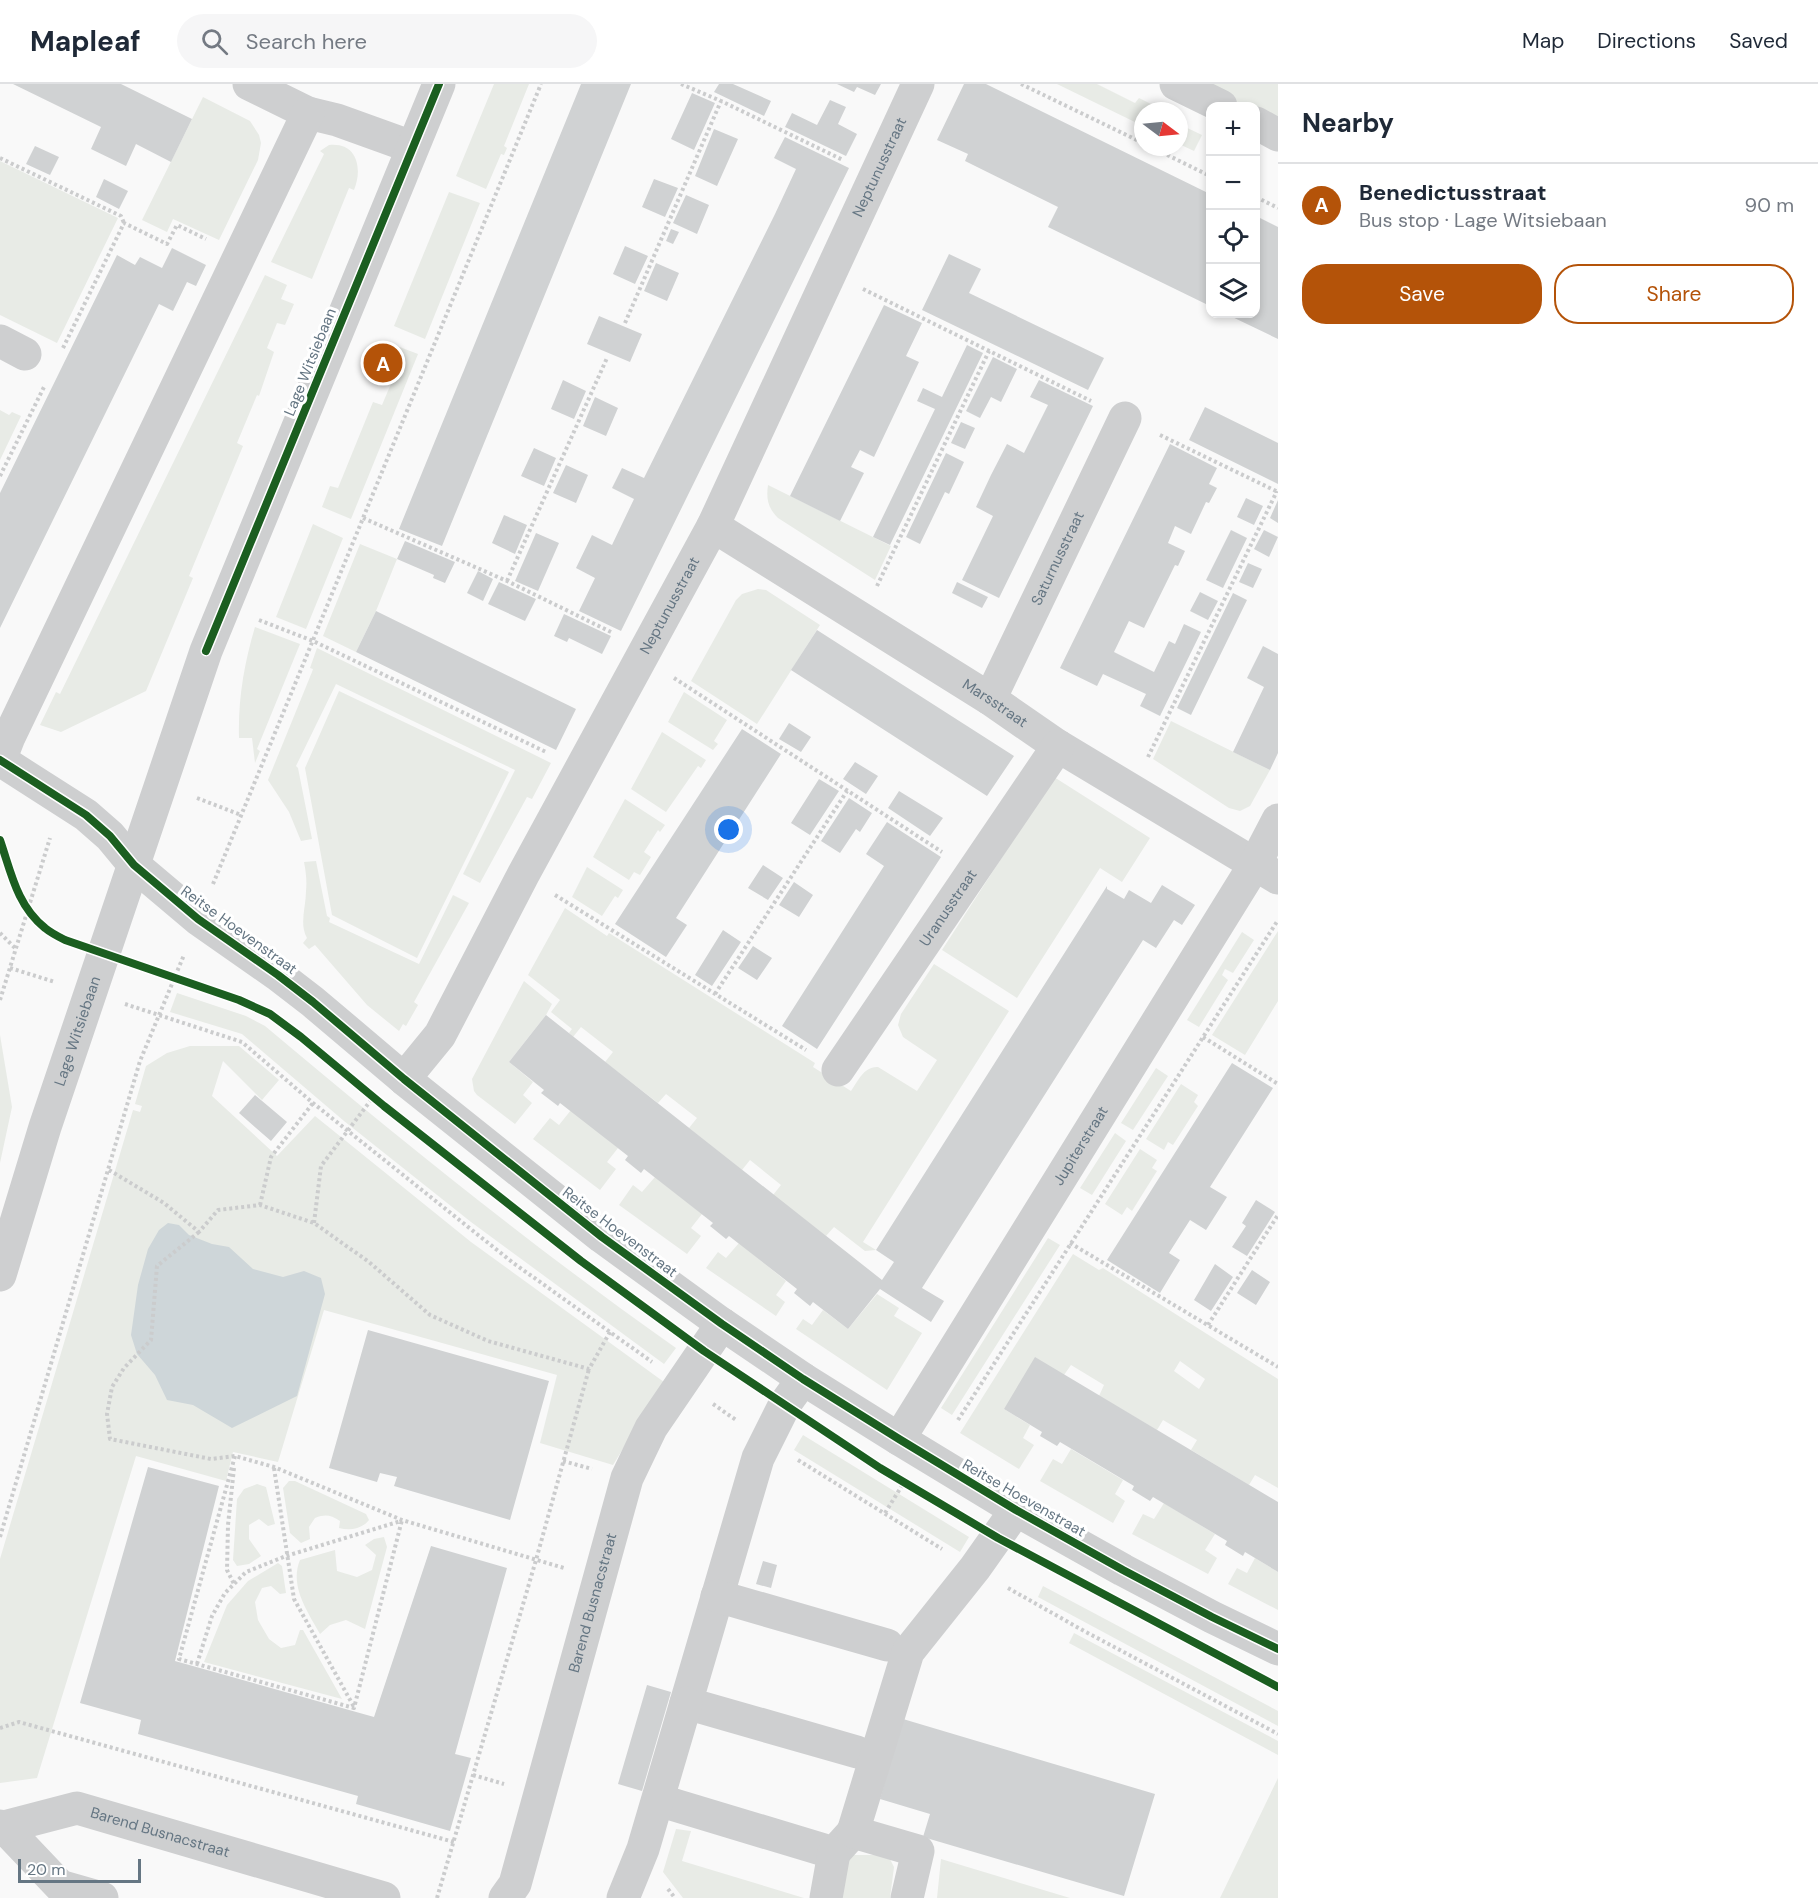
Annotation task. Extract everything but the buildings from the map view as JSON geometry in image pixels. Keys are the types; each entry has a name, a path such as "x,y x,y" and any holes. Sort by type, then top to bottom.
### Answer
{"street":[{"path":"249,84 308,113 337,120 412,147"},
{"name":"Lage Witsiebaan","path":"0,1275 45,1127 206,651 439,84"},
{"name":"Neptunusstraat","path":"404,1079 440,1035 523,875 712,526 918,84"},
{"path":"1176,84 1213,102"},
{"path":"0,760 308,113"},
{"path":"1260,125 1278,135"},
{"name":"Saturnusstraat","path":"990,699 1125,418"},
{"name":"Marsstraat","path":"712,526 990,699 1058,746 1267,871"},
{"name":"Uranusstraat","path":"838,1070 1058,746"},
{"name":"Reitse Hoevenstraat","path":"0,760 86,815 110,836 134,866 198,919 313,1002 404,1079 602,1237 722,1324 802,1379 1016,1510 1152,1586 1278,1648"},
{"name":"Jupiterstraat","path":"910,1446 1034,1222 1267,871 1278,820"},
{"name":"Barend Busnacstraat","path":"504,1898 515,1884 627,1478 651,1428 722,1324"},
{"path":"623,1898 643,1849 758,1458 785,1404 802,1379"},
{"path":"826,1898 908,1652 975,1569 1016,1510"},
{"path":"717,1596 887,1645"},
{"path":"686,1702 857,1752"},
{"path":"658,1800 844,1843 918,1851 907,1898"},
{"name":"Barend Busnacstraat","path":"2,1827 77,1808 384,1898"},
{"path":"2,1827 60,1886 102,1898"}],"path":[{"path":"0,1537 141,1061 541,84"},
{"path":"681,84 876,176"},
{"path":"1021,84 1134,139"},
{"path":"625,323 721,101"},
{"path":"1169,156 1206,174"},
{"path":"0,158 121,216 124,223 167,244 177,225 239,256"},
{"path":"1260,199 1278,208"},
{"path":"58,358 124,223"},
{"path":"830,273 1082,397"},
{"path":"862,620 990,351"},
{"path":"507,581 607,358"},
{"path":"0,476 48,378"},
{"path":"1166,719 1277,492 1186,448"},
{"path":"363,518 507,581 644,653 847,791 973,872"},
{"path":"225,607 313,640 581,769"},
{"path":"161,785 241,815"},
{"path":"715,994 847,791"},
{"path":"0,1000 62,800"},
{"path":"523,875 838,1070"},
{"path":"23,902 37,920"},
{"path":"914,1487 880,1467 910,1446 960,1419 1278,920"},
{"path":"0,933 16,949"},
{"path":"10,968 161,1014 242,1042 314,1103 512,1262 681,1383 766,1440 975,1569 1084,1631 1278,1734"},
{"path":"165,975 186,982"},
{"path":"1203,1038 1278,1084"},
{"path":"364,1090 384,1106 404,1079"},
{"path":"314,1223 321,1166 373,1097"},
{"path":"260,1205 271,1156 314,1103"},
{"path":"109,1170 164,1203 198,1232"},
{"path":"589,1369 488,1341 430,1315 369,1262 314,1223 260,1205 218,1210 198,1232 157,1266 150,1340 124,1368 111,1387 107,1414 110,1439 211,1459 235,1456 274,1467 402,1520 599,1579"},
{"path":"1208,1325 1278,1215"},
{"path":"1034,1222 1278,1367"},
{"path":"437,1898 536,1560 589,1369 610,1332"},
{"path":"234,1584 227,1570 228,1525 235,1456"},
{"path":"235,1456 179,1659 354,1708"},
{"path":"274,1467 294,1599 354,1708"},
{"path":"197,1664 212,1616 225,1593 246,1572 286,1556 402,1520"},
{"path":"354,1708 402,1520"},
{"path":"0,1728 19,1722 454,1842"}],"shaded area":[{"path":"494,84 529,84 504,146 507,148 504,155 501,154 486,189 456,176"},
{"path":"1057,84 1097,84 1134,102 1134,122"},
{"path":"1200,84 1278,84 1278,122 1260,113 1260,102 1238,102"},
{"path":"203,97 250,121 261,143 258,160 219,240 173,219 167,232 142,220"},
{"path":"1188,128 1202,135 1194,151 1188,148"},
{"path":"329,145 338,145 352,152 357,165 357,182 354,190 349,188 312,279 271,262 324,154 320,151"},
{"path":"0,161 118,218 57,343 0,315"},
{"path":"449,192 480,203 425,339 394,326"},
{"path":"265,275 287,285 281,299 294,304 285,325 277,323 267,348 274,352 259,396 257,395 237,443 243,446 189,576 193,578 146,691 61,732 40,725 56,692 60,694"},
{"path":"397,346 418,354 351,519 322,507 330,486 338,488 373,402 382,405 393,379 384,376"},
{"path":"0,410 9,415 12,412 21,416 0,460"},
{"path":"768,485 891,546 875,580 778,518 768,503"},
{"path":"313,524 343,538 306,629 276,617"},
{"path":"360,544 397,559 356,652 323,636"},
{"path":"758,589 766,590 820,625 757,724 691,681 736,600 742,594"},
{"path":"255,627 300,644 257,749 260,751 255,763 252,738 239,738 239,724 243,682"},
{"path":"317,648 551,763 532,799 527,797 480,883 463,874 515,770 336,684 296,766 312,839 301,841 289,812 268,780 312,672 313,669 310,668"},
{"path":"339,691 509,772 417,958 332,915 305,768"},
{"path":"684,692 727,720 714,741 718,744 713,750 668,722"},
{"path":"1171,721 1270,770 1250,806 1240,811 1229,808 1153,759"},
{"path":"662,732 706,760 701,768 698,766 666,812 631,789"},
{"path":"1054,777 1150,838 1122,882 1100,868 1017,998 942,950"},
{"path":"625,799 665,825 660,832 658,830 644,852 651,857 640,875 634,872 629,880 593,857"},
{"path":"316,861 327,916 330,918 329,922 419,964 453,895 469,903 414,1002 418,1005 406,1026 403,1024 399,1031 367,1005 315,945 309,949 303,943 307,938 303,927 306,884 304,862"},
{"path":"587,867 623,890 618,898 615,896 602,916 572,897"},
{"path":"565,908 607,936 609,933 815,1063 813,1067 851,1091 865,1072 878,1067 917,1091 937,1060 903,1037 898,1025 901,1014 934,964 1009,1011 863,1242 876,1250 865,1251 834,1227 826,1236 773,1195 781,1185 750,1160 742,1170 689,1128 697,1118 666,1094 658,1103 605,1062 613,1052 581,1027 573,1037 569,1033 572,1029 551,1012 560,1000 528,975"},
{"path":"1278,931 1278,1001 1245,1055 1212,1035"},
{"path":"1242,932 1254,940 1233,973 1225,969 1222,975 1228,980 1199,1027 1187,1020"},
{"path":"524,981 552,1004 509,1062 533,1082 523,1095 532,1103 515,1124 477,1095 472,1079"},
{"path":"177,993 246,1016 265,1026 467,1192 676,1348 664,1364 471,1222 344,1121 242,1034 170,1012"},
{"path":"0,1035 12,1107 0,1163"},
{"path":"190,1046 239,1046 279,1080 262,1100 223,1061 212,1096 277,1156 315,1116 471,1242 664,1382 613,1465 540,1443 557,1375 324,1310 278,1462 233,1452 226,1481 136,1456 37,1778 0,1783 0,1559 133,1110 140,1112 142,1106 135,1104 146,1066 167,1053"},
{"path":"1156,1068 1168,1076 1133,1130 1121,1123"},
{"path":"1181,1084 1198,1095 1194,1102 1198,1106 1173,1145 1168,1142 1164,1150 1146,1139"},
{"path":"571,1110 618,1148 607,1162 616,1169 600,1190 533,1139 550,1118 559,1125"},
{"path":"1115,1133 1126,1141 1092,1195 1080,1188"},
{"path":"1140,1149 1157,1160 1152,1168 1157,1171 1132,1211 1127,1207 1122,1215 1105,1204"},
{"path":"655,1177 702,1214 691,1228 701,1236 687,1254 619,1205 633,1185 642,1192"},
{"path":"168,1223 179,1225 189,1235 212,1244 229,1247 253,1269 283,1277 304,1271 321,1278 325,1294 297,1396 232,1428 193,1405 167,1400 155,1375 137,1354 131,1335 138,1285 148,1249 159,1230"},
{"path":"1048,1238 1060,1245 952,1415 941,1408"},
{"path":"739,1243 786,1281 776,1295 785,1302 776,1316 706,1268 718,1252 726,1258"},
{"path":"1073,1254 1099,1270 1103,1268 1278,1379 1278,1488 1255,1475 1249,1485 1191,1450 1197,1440 1163,1420 1157,1430 1099,1396 1104,1385 1071,1365 1064,1375 1004,1409 1030,1425 1023,1438 1034,1445 1019,1469 960,1433","holes":["1180,1361 1205,1379 1199,1389 1174,1371"]},
{"path":"877,1294 899,1308 894,1316 922,1333 887,1390 796,1329 803,1319 812,1325 823,1310 848,1329"},
{"path":"803,1435 969,1537 960,1552 794,1450"},
{"path":"1071,1449 1123,1480 1115,1494 1125,1501 1113,1523 1040,1481 1053,1459 1062,1464"},
{"path":"289,1481 295,1481 366,1514 369,1520 356,1529 347,1529 339,1528 340,1521 331,1516 315,1518 309,1527 310,1539 301,1543 290,1533 283,1488"},
{"path":"257,1484 266,1487 275,1524 268,1526 259,1519 249,1525 249,1539 261,1556 249,1564 237,1566 233,1560 237,1499 244,1489"},
{"path":"1164,1503 1215,1534 1205,1550 1217,1558 1208,1574 1132,1534 1143,1514 1154,1519"},
{"path":"384,1537 387,1547 365,1629 346,1620 330,1625 320,1634 305,1608 298,1589 297,1570 300,1560 335,1550 337,1571 357,1577 372,1570 376,1555 365,1545 374,1539"},
{"path":"1255,1558 1278,1572 1278,1610 1228,1584 1237,1568 1247,1573"},
{"path":"278,1563 282,1566 286,1593 280,1594 271,1586 262,1588 255,1602 258,1620 269,1639 281,1648 295,1645 300,1630 303,1630 342,1699 204,1662 227,1605 248,1581"},
{"path":"1043,1586 1278,1711 1278,1726 1038,1597"},
{"path":"1074,1633 1278,1741 1278,1755 1069,1643"},
{"path":"1278,1778 1278,1898 1220,1898"},
{"path":"676,1829 691,1831 682,1861 804,1898 683,1898 663,1872"},
{"path":"847,1855 888,1855 894,1867 890,1898 835,1898"},
{"path":"941,1859 1070,1898 937,1898"}],"cycle path":[{"path":"206,651 439,84"},
{"path":"0,760 86,815 110,836 134,865 198,919 313,1002 404,1079 602,1237 722,1324 803,1379 1016,1510 1123,1570 1278,1649"},
{"path":"0,840 21,899 35,919 50,932 65,940 239,1000 270,1014 581,1261 704,1351 880,1468 998,1538 1278,1687"}],"place":[{"name":"Benedictusstraat","path":"383,363"}]}
